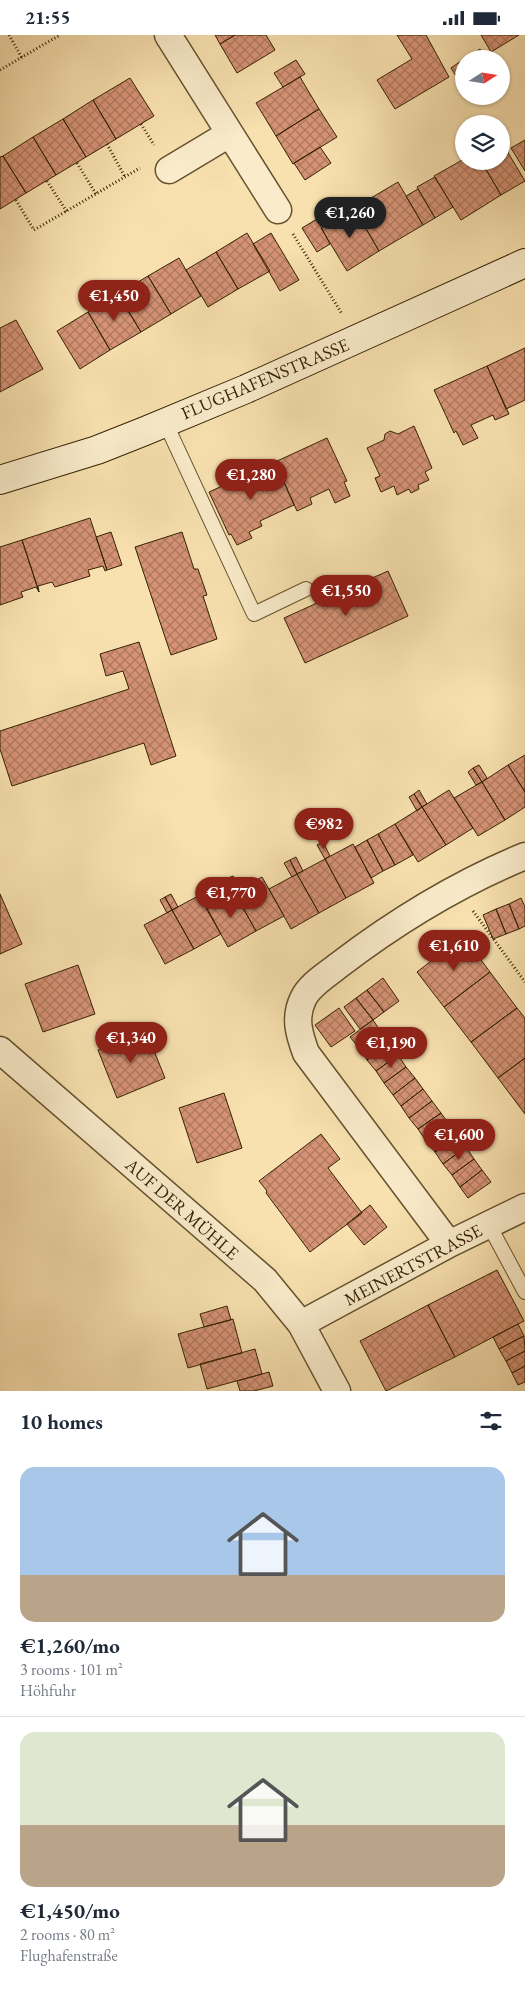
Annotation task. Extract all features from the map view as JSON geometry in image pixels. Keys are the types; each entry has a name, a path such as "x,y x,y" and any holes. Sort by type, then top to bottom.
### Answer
{"main road":[{"name":"FLUGHAFENSTRASSE","path":"0,481 98,450 358,339 525,263"}],"street":[{"path":"168,35 278,210"},
{"path":"158,167 229,134"},
{"path":"449,1244 306,1053 298,1031 298,1012 304,996 321,980 408,915 456,889 525,856"},
{"name":"AUF DER MÜHLE","path":"0,1050 264,1280 302,1324 337,1391"},
{"name":"MEINERTSTRASSE","path":"302,1324 449,1244 525,1207"}],"lane":[{"path":"165,422 254,613 306,589"},
{"path":"489,1225 525,1292"}],"path":[{"path":"9,35 22,58"},
{"path":"50,35 53,39"},
{"path":"0,71 60,35"},
{"path":"107,144 125,177"},
{"path":"77,163 96,194"},
{"path":"16,200 34,230 125,177 158,167"},
{"path":"47,181 66,212"},
{"path":"278,210 358,339"},
{"path":"456,889 525,982"}],"building":[{"path":"215,35 235,35 220,44"},
{"path":"235,35 266,35 275,50 237,73 220,44"},
{"path":"397,35 426,35 449,77 395,109 377,80 412,59"},
{"path":"481,35 519,35 494,50 490,50"},
{"path":"296,60 305,74 283,87 274,73"},
{"path":"455,65 455,74 451,68"},
{"path":"300,77 319,109 276,136 256,103"},
{"path":"130,78 154,116 116,139 93,100"},
{"path":"93,100 116,139 86,157 63,119"},
{"path":"319,109 337,137 293,164 276,136"},
{"path":"63,119 86,157 56,175 33,137"},
{"path":"33,137 56,175 26,193 3,156"},
{"path":"525,140 525,171 511,148"},
{"path":"320,147 331,163 305,180 294,163"},
{"path":"3,156 26,193 0,209 0,157"},
{"path":"510,156 525,181 501,195 486,170 510,170"},
{"path":"455,164 455,170 486,170 501,195 461,220 434,176"},
{"path":"435,177 453,207 435,218 417,187"},
{"path":"398,182 423,225 379,251 354,208"},
{"path":"418,189 435,218 423,225 406,196"},
{"path":"354,208 379,251 347,271 321,228"},
{"path":"317,219 330,244 317,252 302,228"},
{"path":"247,233 270,271 238,289 216,252"},
{"path":"271,233 299,280 280,291 253,244"},
{"path":"216,252 238,289 208,307 186,270"},
{"path":"179,258 201,296 171,314 148,276"},
{"path":"148,276 171,314 141,332 118,294"},
{"path":"118,294 141,332 110,350 88,312"},
{"path":"88,312 110,350 80,369 57,331"},
{"path":"16,320 43,369 0,392 0,328"},
{"path":"525,348 525,400 506,409 487,366"},
{"path":"487,366 509,414 495,420 493,415 471,425 478,438 463,445 456,431 454,433 434,390"},
{"path":"414,426 432,468 425,472 429,480 418,485 419,489 411,493 409,489 397,495 394,486 381,492 375,478 380,476 367,448 384,440 385,434 390,431 398,434"},
{"path":"327,438 347,481 344,482 350,496 335,503 329,489 310,498 312,504 297,511 275,462"},
{"path":"275,462 294,505 260,521 262,526 249,532 252,538 237,545 231,534 229,535 209,492"},
{"path":"90,518 107,570 105,571 103,566 88,570 90,576 55,587 52,582 38,586 39,592 22,540"},
{"path":"111,532 122,565 107,570 96,537"},
{"path":"182,532 194,569 198,569 207,595 203,596 217,639 171,655 135,547"},
{"path":"22,540 39,592 36,587 21,592 23,597 0,605 0,547"},
{"path":"388,571 408,616 305,663 284,618 326,599 324,596 350,584 352,587"},
{"path":"139,642 176,756 151,765 144,743 12,786 0,749 0,731 129,689 123,671 106,676 100,654"},
{"path":"525,755 525,792 508,765"},
{"path":"479,765 487,778 482,782 473,768"},
{"path":"508,765 525,792 525,807 505,820 482,782"},
{"path":"473,768 482,782 476,785 468,772"},
{"path":"482,782 505,820 478,836 454,798"},
{"path":"419,790 427,804 422,807 414,794"},
{"path":"449,790 473,828 446,845 422,807"},
{"path":"414,794 422,807 417,811 409,797"},
{"path":"422,807 446,845 418,862 395,824"},
{"path":"395,824 413,855 395,865 378,834"},
{"path":"378,834 395,865 383,871 367,840"},
{"path":"367,840 383,871 371,878 355,847"},
{"path":"323,842 330,856 325,859 317,845"},
{"path":"353,844 374,883 346,898 325,859"},
{"path":"296,857 303,871 297,874 290,860"},
{"path":"325,859 346,898 319,913 297,874"},
{"path":"290,860 297,874 292,877 284,863"},
{"path":"297,874 319,913 291,929 269,889"},
{"path":"233,876 240,889 234,892 226,879"},
{"path":"262,877 284,916 256,931 234,892"},
{"path":"226,879 234,892 228,896 221,882"},
{"path":"234,892 256,931 228,947 206,908"},
{"path":"0,894 22,944 0,954"},
{"path":"171,894 178,907 172,910 165,897"},
{"path":"200,895 221,934 194,949 172,910"},
{"path":"165,897 172,910 167,913 160,900"},
{"path":"521,898 525,907 525,926 519,929 509,904"},
{"path":"509,904 519,929 506,934 496,909"},
{"path":"496,909 506,934 493,939 483,915"},
{"path":"172,910 194,949 165,964 144,925"},
{"path":"463,936 490,972 444,1007 417,972"},
{"path":"78,965 95,1014 43,1032 25,984"},
{"path":"490,972 517,1008 471,1042 444,1007"},
{"path":"383,978 399,1001 384,1012 367,990"},
{"path":"367,990 384,1012 373,1020 356,998"},
{"path":"356,998 373,1020 360,1029 344,1007"},
{"path":"339,1008 355,1031 331,1047 315,1025"},
{"path":"517,1008 525,1018 525,1058 498,1078 471,1042"},
{"path":"373,1020 381,1032 359,1048 350,1037"},
{"path":"146,1031 165,1078 117,1098 98,1050"},
{"path":"381,1032 390,1043 367,1060 359,1048"},
{"path":"390,1043 398,1055 376,1071 367,1060"},
{"path":"398,1055 406,1067 384,1083 376,1071"},
{"path":"525,1058 525,1114 498,1078"},
{"path":"406,1067 415,1078 393,1095 384,1083"},
{"path":"415,1078 423,1089 401,1106 393,1095"},
{"path":"423,1089 432,1101 409,1118 401,1106"},
{"path":"224,1093 242,1148 197,1163 179,1108"},
{"path":"432,1101 441,1113 418,1129 409,1118"},
{"path":"441,1113 449,1124 426,1141 418,1129"},
{"path":"449,1124 457,1136 435,1152 426,1141"},
{"path":"321,1134 340,1159 328,1168 362,1213 310,1252 259,1181"},
{"path":"457,1136 466,1147 443,1164 435,1152"},
{"path":"466,1147 474,1159 452,1175 443,1164"},
{"path":"474,1159 482,1170 460,1187 452,1175"},
{"path":"482,1170 491,1182 468,1198 460,1187"},
{"path":"370,1205 387,1227 364,1245 347,1224"},
{"path":"497,1270 524,1321 455,1357 428,1305"},
{"path":"428,1305 455,1357 386,1391 360,1341"},
{"path":"227,1306 231,1320 204,1327 200,1314"},
{"path":"233,1319 242,1353 188,1368 178,1334"},
{"path":"518,1324 524,1336 499,1349 493,1337"},
{"path":"524,1336 525,1351 506,1361 499,1349"},
{"path":"255,1349 262,1374 207,1389 200,1364"},
{"path":"525,1351 525,1366 512,1373 506,1361"},
{"path":"525,1366 525,1382 518,1385 512,1373"},
{"path":"269,1372 273,1386 254,1391 240,1391 237,1381"}]}
